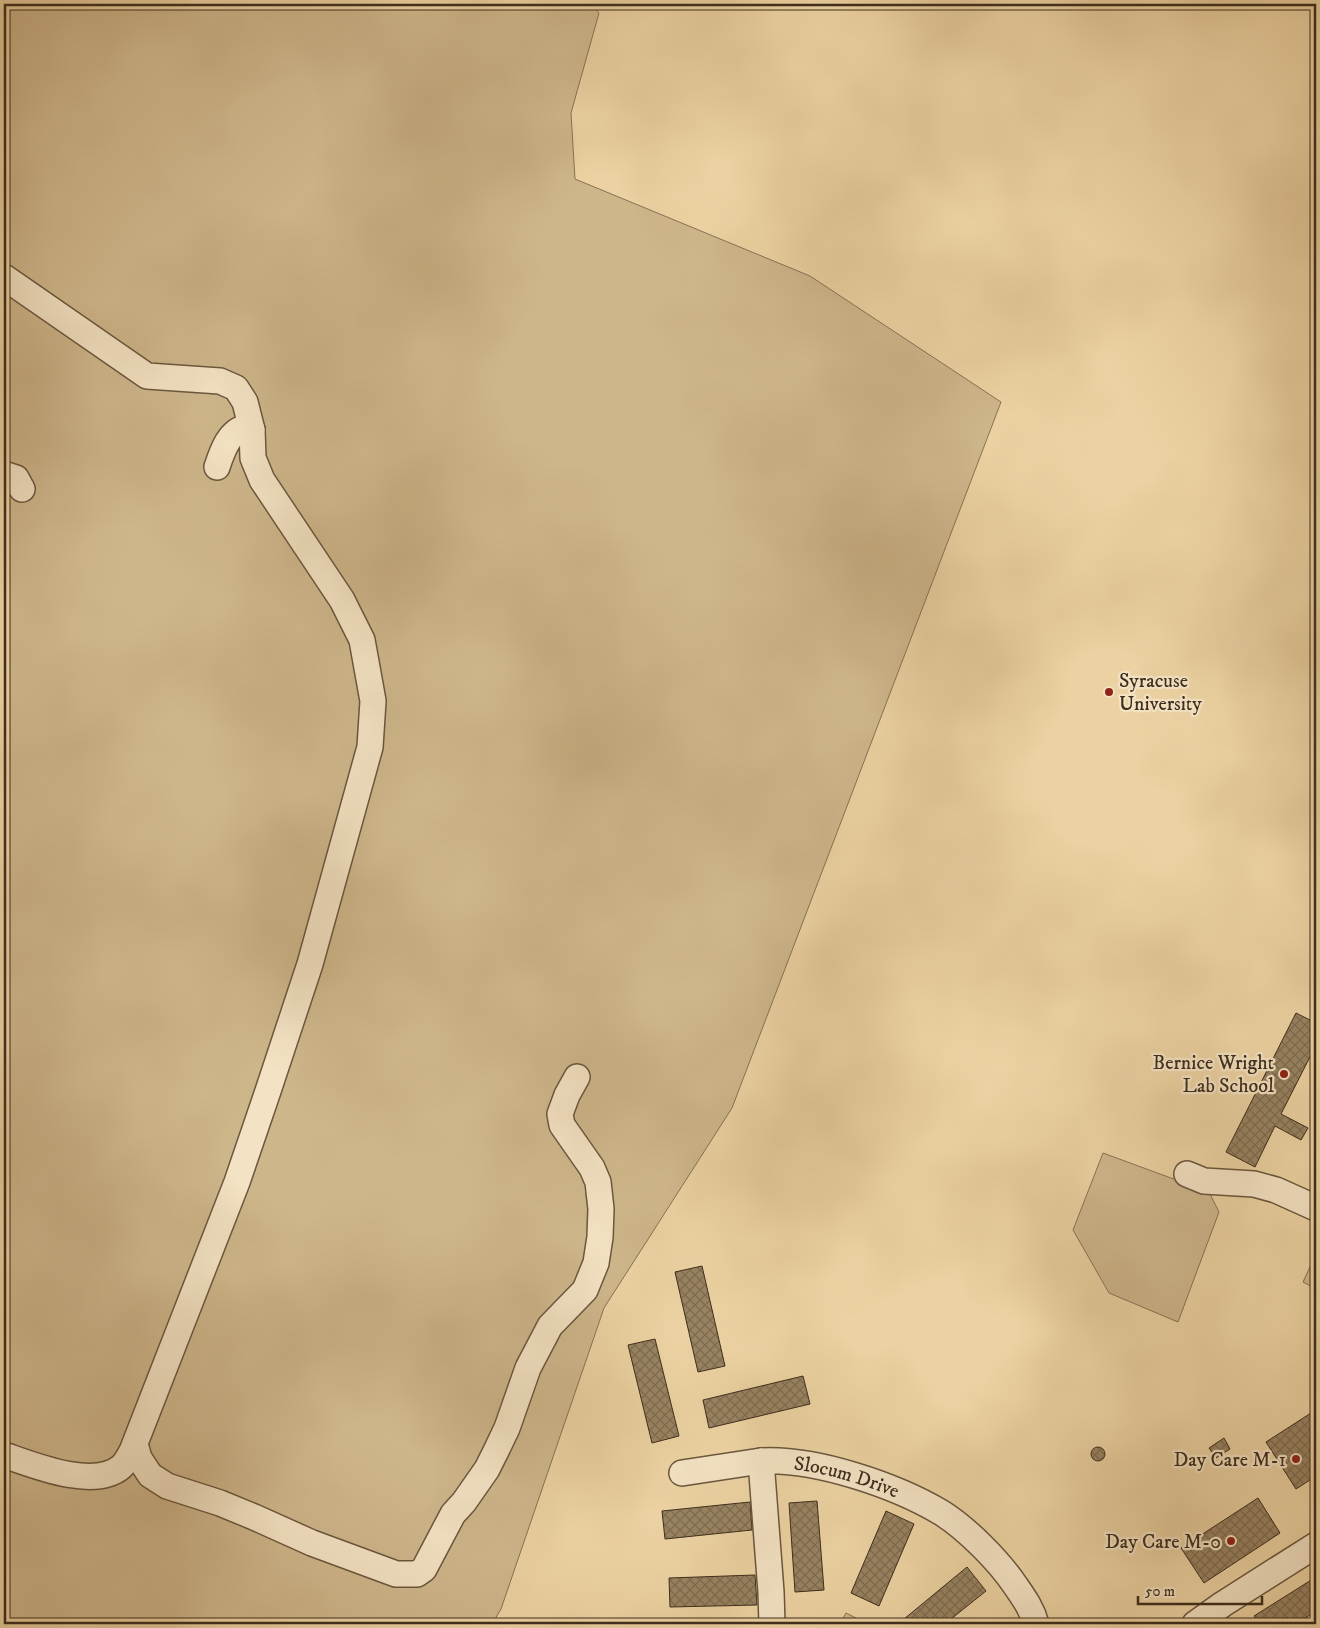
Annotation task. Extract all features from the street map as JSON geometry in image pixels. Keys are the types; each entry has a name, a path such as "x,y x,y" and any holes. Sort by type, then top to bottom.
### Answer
{"street":[{"path":"4,277 147,376 220,381 236,388 245,402 252,430 253,458 262,480 342,600 362,640 373,701 370,747 310,964 237,1182 135,1444 121,1467 103,1475 85,1478 36,1466 4,1455"},
{"path":"216,467 224,449 235,432 247,427 252,430"},
{"path":"135,1444 139,1458 150,1475 167,1486 254,1517 312,1543 396,1574 417,1574 424,1569 453,1514 477,1482 496,1451 507,1428 528,1368 550,1326 585,1290 596,1262 600,1237 601,1209 598,1182 592,1168 562,1125 560,1114 567,1095 577,1077"},
{"path":"1187,1174 1204,1181 1254,1184 1276,1190 1316,1208"},
{"name":"Slocum Drive","path":"772,1624 772,1592 761,1461 772,1460 804,1464 851,1475 900,1492 943,1514 982,1546 1009,1577 1033,1611 1036,1624"},
{"path":"682,1473 761,1461"},
{"path":"1195,1624 1316,1545"}],"shaded area":[{"path":"4,4 592,4 599,13 571,113 575,179 810,276 1001,402 732,1108 604,1308 501,1609 492,1624 4,1624"},
{"path":"1103,1153 1209,1192 1219,1212 1178,1322 1109,1293 1073,1230"},
{"path":"1316,1254 1316,1289 1303,1282"},
{"path":"846,1613 868,1624 840,1624"}],"building":[{"name":"Bernice Wright Lab School","path":"1296,1013 1316,1023 1316,1045 1281,1114 1308,1128 1301,1140 1275,1126 1255,1167 1226,1152"},
{"path":"702,1266 725,1366 698,1372 675,1272"},
{"path":"655,1339 679,1436 652,1443 628,1345"},
{"path":"803,1376 810,1404 709,1428 703,1400"},
{"name":"Day Care M-1","path":"1311,1413 1316,1421 1316,1476 1296,1489 1266,1442"},
{"path":"1224,1438 1230,1449 1216,1458 1209,1448"},
{"path":"1098,1447 1103,1449 1105,1454 1103,1459 1098,1461 1093,1459 1091,1454 1093,1449"},
{"name":"Day Care M-0","path":"1258,1498 1280,1533 1204,1583 1181,1548"},
{"path":"817,1501 824,1590 795,1592 789,1503"},
{"path":"750,1502 752,1530 665,1539 662,1511"},
{"path":"886,1511 914,1524 879,1606 851,1593"},
{"path":"967,1567 986,1591 945,1624 898,1624"},
{"path":"755,1575 757,1605 670,1607 669,1578"},
{"path":"1316,1577 1316,1611 1296,1624 1260,1624 1254,1616"}],"place":[{"name":"Syracuse University","path":"1109,692"},
{"name":"Bernice Wright Lab School","path":"1284,1074"},
{"name":"Day Care M-1","path":"1296,1459"},
{"name":"Day Care M-0","path":"1231,1541"}]}
